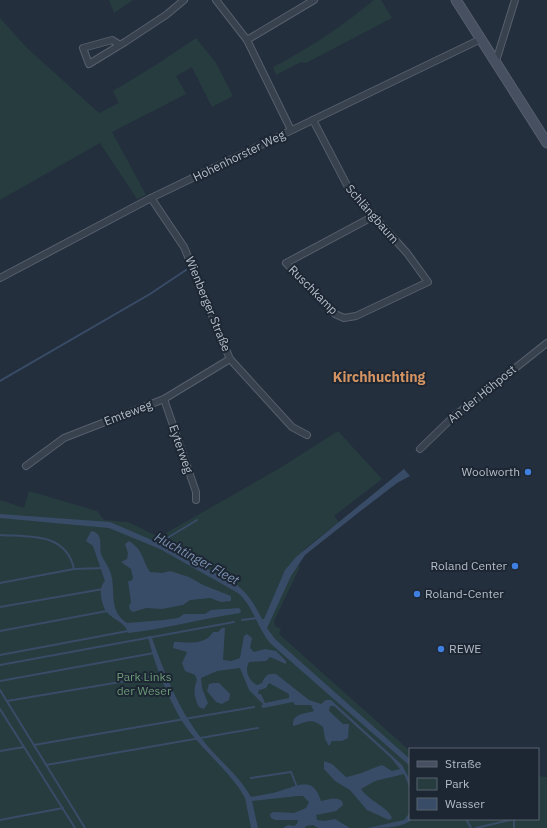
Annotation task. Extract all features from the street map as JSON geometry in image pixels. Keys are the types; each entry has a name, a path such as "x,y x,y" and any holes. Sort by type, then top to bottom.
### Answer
{"main road":[{"path":"456,0 547,142"}],"street":[{"path":"120,44 112,40 83,48 89,64 166,15 184,0"},
{"path":"216,0 247,40 291,130"},
{"path":"247,40 314,0"},
{"path":"496,61 515,0"},
{"name":"Hohenhorster Weg","path":"0,278 151,198 481,39"},
{"name":"Schlängbaum","path":"313,120 345,183 372,217 406,253 428,282"},
{"name":"Wienberger Straße","path":"151,198 184,247 230,359 292,427 307,435"},
{"name":"Ruschkamp","path":"372,217 286,263 335,314 344,318 369,311 428,282"},
{"name":"An der Höhpost","path":"420,449 452,418 547,343"},
{"name":"Emteweg","path":"26,466 64,438 164,399 230,359"},
{"name":"Eyterweg","path":"164,399 196,492 196,500"}],"green space":[{"path":"109,0 133,0 114,13"},
{"path":"374,0 381,0 392,18 306,63 301,62 276,75 273,67 299,53 325,36"},
{"path":"0,18 27,48 99,113 119,103 113,91 196,38 216,63 233,96 212,107 192,67 176,76 186,94 112,132 146,195 137,199 100,143 0,200"},
{"name":"Park Links der Weser","path":"338,431 382,479 334,516 339,522 306,548 293,561 300,567 274,621 275,626 281,629 279,634 409,750 409,820 539,820 539,776 547,777 547,828 0,828 0,500 24,508 29,491 97,511 104,520 128,522 159,537 280,468"}],"water":[{"path":"404,469 410,476 397,483 305,555 291,576 267,628 275,639 409,758 409,765 271,644 266,638 252,611 238,593 160,549 109,528 0,518 0,514 110,522 168,547 237,585 248,596 262,619 264,619 285,570 296,557"},
{"path":"91,531 98,534 101,554 112,578 115,606 121,618 127,623 178,618 184,614 205,614 211,610 239,608 241,611 240,613 128,633 127,629 121,623 108,614 103,604 101,591 105,581 93,546 86,541"},
{"path":"129,541 140,552 150,572 162,573 170,571 189,577 203,585 231,596 231,601 221,602 210,598 190,600 183,605 162,609 146,608 133,612 130,610 129,606 131,602 128,581 131,581 133,578 131,569 121,562 127,559 128,553 125,544"},
{"path":"222,628 225,628 223,660 231,661 240,658 244,636 247,634 252,638 250,648 254,652 265,649 276,651 286,661 286,664 270,657 266,661 249,662 247,672 254,683 257,685 262,683 264,678 267,676 276,674 309,700 321,704 326,700 331,700 402,765 409,778 409,786 404,774 375,781 361,789 386,810 392,818 389,820 367,810 350,790 335,781 324,769 324,761 332,764 346,777 382,765 392,771 400,769 391,758 334,706 330,706 329,711 343,724 349,724 348,738 342,741 332,741 329,746 325,739 323,727 319,724 309,721 293,726 293,722 297,716 314,711 311,705 295,705 293,702 263,708 261,706 263,704 249,690 240,668 217,671 201,678 202,688 208,703 204,709 199,707 195,694 197,680 195,675 185,671 182,663 187,652 173,648 174,642 190,643 201,641 210,636 213,632 218,632","holes":["269,683 289,694 289,698 265,703 261,694 258,694 259,690 266,688"]},
{"path":"148,636 152,638 173,691 193,728 208,747 241,782 251,797 273,793 299,785 309,785 318,793 321,801 336,799 342,801 343,805 336,811 316,815 317,820 324,821 335,819 350,828 318,828 313,825 306,826 305,828 283,828 288,825 294,826 297,824 298,820 275,820 271,818 270,814 273,812 294,813 306,808 309,802 303,796 298,796 252,801 258,828 251,828 245,798 239,788 192,735 174,708 158,671"},
{"path":"219,683 230,694 229,700 222,704 216,702 207,691 209,684"},
{"path":"409,813 409,820 412,820 404,824 387,828 368,828 404,820"}],"waterway":[{"path":"0,381 150,294 186,270"},
{"name":"Huchtinger Fleet","path":"160,545 164,540 197,520"},
{"path":"0,535 34,537 55,543 63,548 70,557 74,569"},
{"path":"0,583 74,569 104,568"},
{"path":"0,607 103,589"},
{"path":"0,631 107,611"},
{"path":"242,620 257,618"},
{"path":"0,665 234,622"},
{"path":"0,655 128,631"},
{"path":"0,681 154,653"},
{"path":"7,701 162,675"},
{"path":"0,690 85,828"},
{"path":"34,745 254,707"},
{"path":"0,709 75,828"},
{"path":"46,765 258,728"},
{"path":"0,751 24,747"},
{"path":"251,778 291,772 297,787"},
{"path":"0,820 63,808"},
{"path":"467,820 471,828"},
{"path":"476,828 510,820"},
{"path":"514,820 514,828"}],"place":[{"name":"Woolworth","path":"528,472"},
{"name":"Roland Center","path":"515,566"},
{"name":"Roland-Center","path":"417,594"},
{"name":"REWE","path":"441,649"}],"district":[{"name":"Kirchhuchting","path":"379,377"}]}
